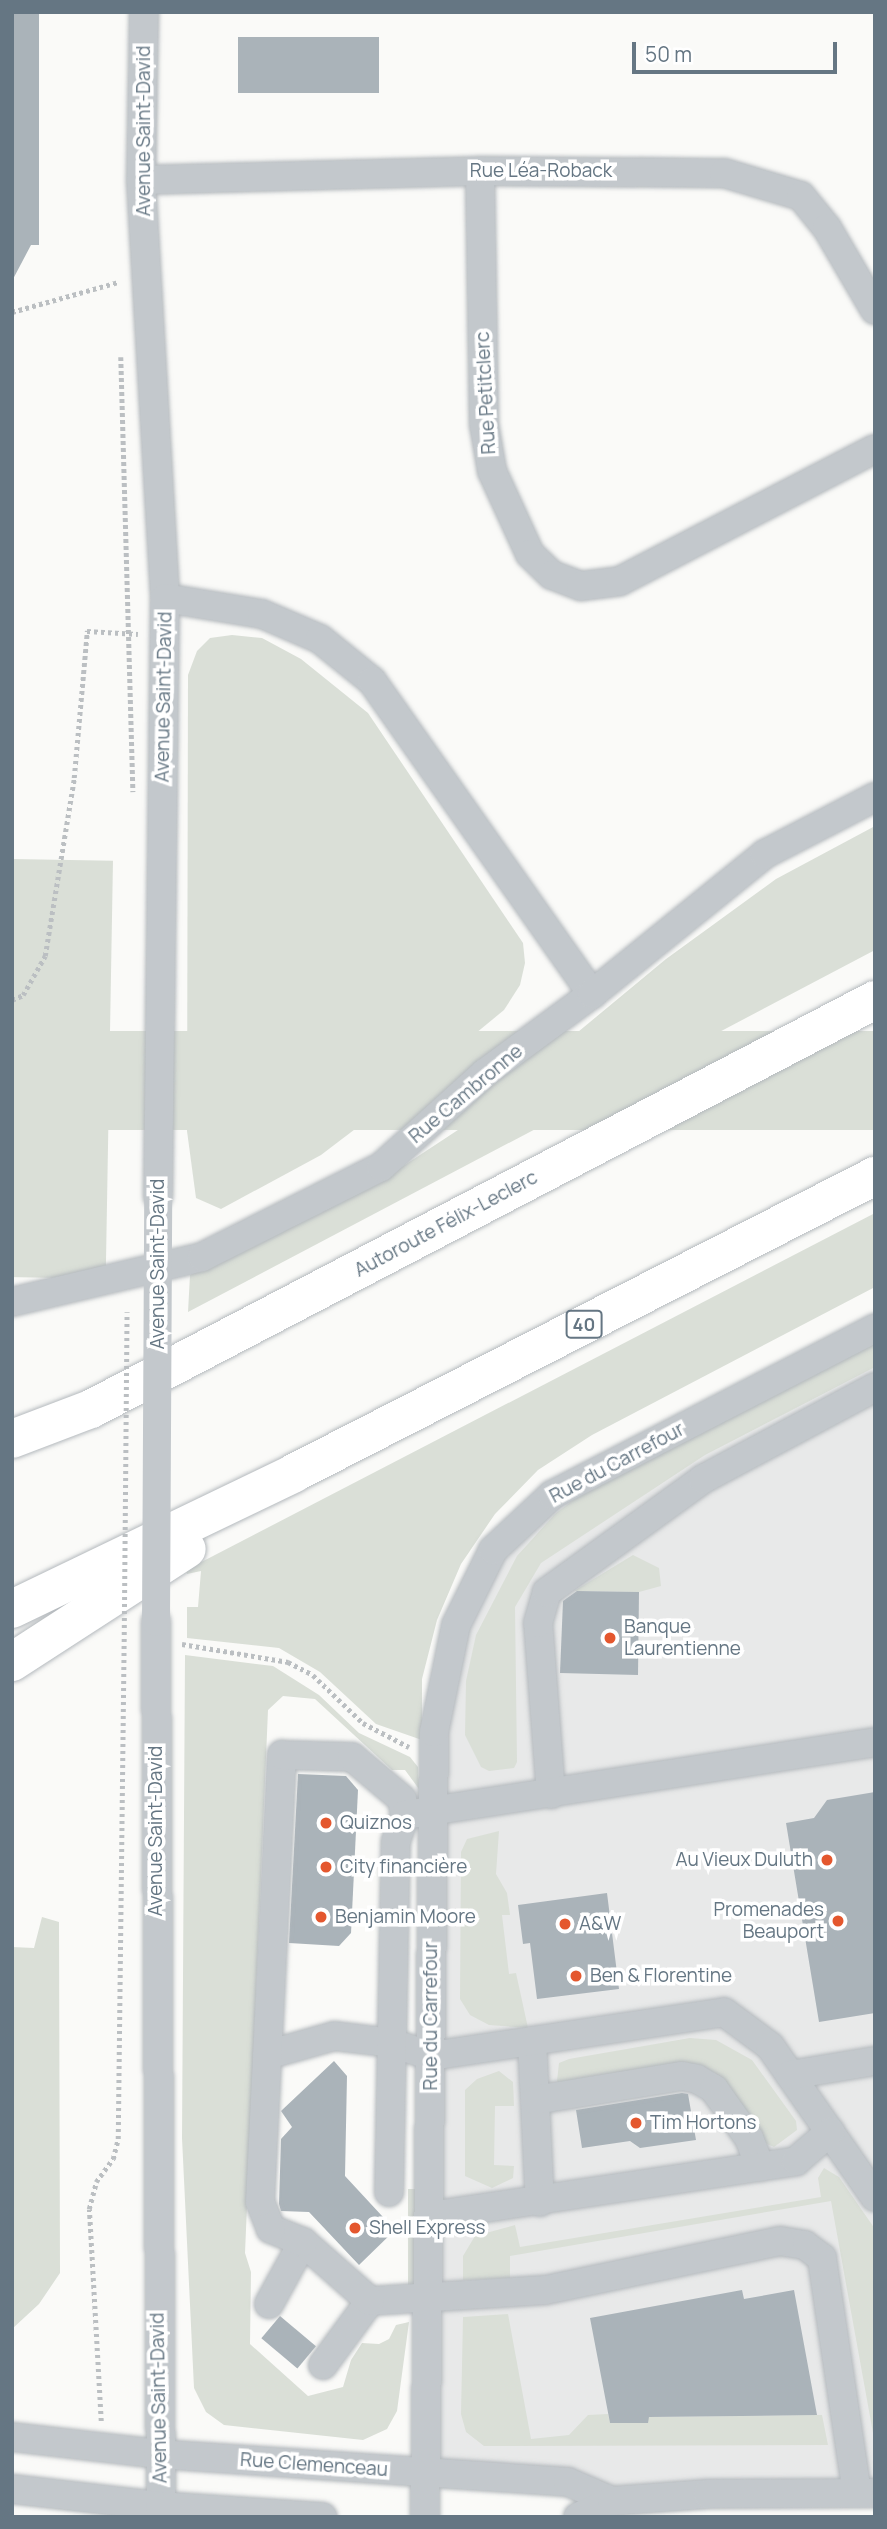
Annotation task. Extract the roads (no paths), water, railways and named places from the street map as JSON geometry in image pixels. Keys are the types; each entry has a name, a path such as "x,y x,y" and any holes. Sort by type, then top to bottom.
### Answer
{"highway":[{"name":"Autoroute Félix-Leclerc","path":"12,1439 91,1409 875,1000"},
{"name":"40","path":"12,1609 294,1473 875,1176"},
{"path":"12,1662 266,1499 294,1473"}],"street":[{"name":"Avenue Saint-David","path":"144,12 141,180 164,598 155,1631 160,2511"},
{"name":"Rue Léa-Roback","path":"141,180 480,171 724,173 765,181 801,196 827,228 875,310"},
{"name":"Rue Petitclerc","path":"480,171 484,424 492,471 530,554 552,575 581,586 620,581 875,449"},
{"path":"164,598 262,614 320,639 372,681 592,994"},
{"name":"Rue Cambronne","path":"12,1302 202,1257 381,1167 485,1073 592,994 765,854 875,797"},
{"name":"Rue du Carrefour","path":"425,2517 434,1753 456,1625 493,1550 552,1495 875,1328"},
{"path":"551,1794 538,1623 547,1592 703,1479 875,1387"},
{"path":"405,1815 875,1742"},
{"path":"389,2192 396,1841 405,1815 402,1799 352,1757 282,1755 261,2202 271,2229 303,2242 370,2301 545,2290 780,2241 805,2245 822,2258 866,2493"},
{"path":"267,2055 334,2036 392,2043 431,2056 724,2012 770,2046 875,2197"},
{"path":"532,2042 540,2202"},
{"path":"790,2075 875,2060"},
{"path":"535,2100 682,2076 697,2079 714,2090 749,2138 760,2167"},
{"path":"430,2216 540,2202 796,2161 830,2132"},
{"path":"390,2155 430,2155"},
{"path":"269,2304 303,2242"},
{"path":"323,2365 370,2301"},
{"name":"Rue Clemenceau","path":"12,2437 158,2454 568,2482 612,2501 708,2505 866,2493"},
{"path":"12,2489 160,2511 323,2517"},
{"name":"Rue Clemenceau","path":"578,2517 612,2501"}],"place":[{"name":"Banque Laurentienne","path":"610,1638"},
{"name":"Quiznos","path":"326,1823"},
{"name":"Au Vieux Duluth","path":"827,1860"},
{"name":"City financière","path":"326,1867"},
{"name":"Benjamin Moore","path":"321,1917"},
{"name":"Promenades Beauport","path":"838,1921"},
{"name":"A&W","path":"565,1924"},
{"name":"Ben & Florentine","path":"576,1976"},
{"name":"Tim Hortons","path":"636,2123"},
{"name":"Shell Express","path":"355,2228"}]}
